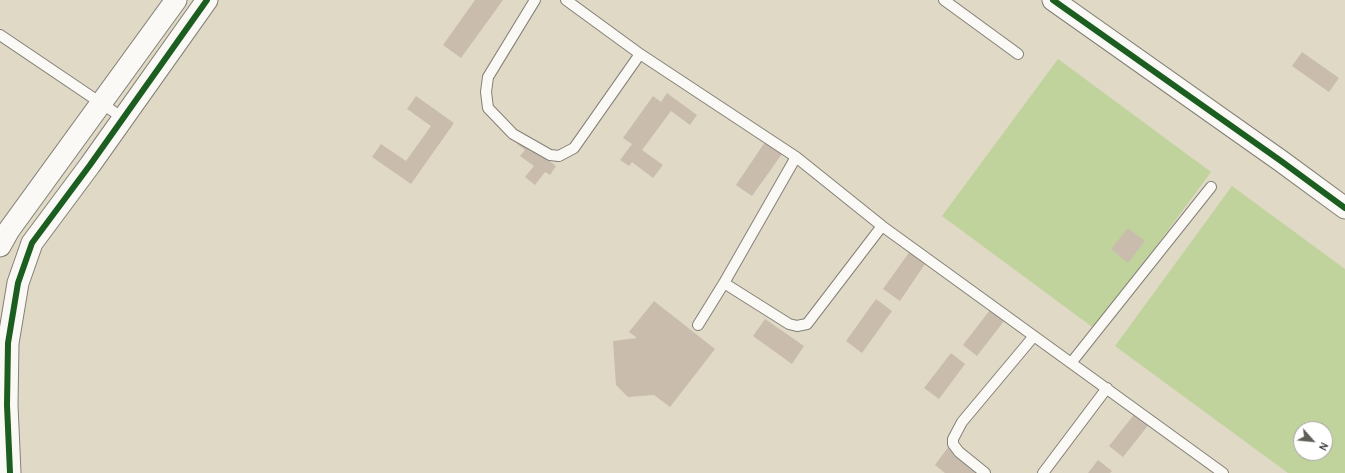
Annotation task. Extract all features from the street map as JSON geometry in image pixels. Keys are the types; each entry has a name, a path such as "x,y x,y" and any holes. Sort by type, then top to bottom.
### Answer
{"street":[{"path":"0,246 9,230 176,0"},
{"path":"10,473 7,405 8,342 18,283 32,243 207,0"},
{"path":"1052,0 1281,160 1345,208"}],"lane":[{"path":"535,0 488,77 486,92 488,108 513,134 550,155 559,156 574,148 640,54"},
{"path":"566,0 640,54 796,157 882,226 1223,473"},
{"path":"944,0 1018,54"},
{"path":"0,35 123,118"},
{"path":"698,325 796,157"},
{"path":"1071,363 1211,187"},
{"path":"724,282 789,324 797,326 807,324 882,226"},
{"path":"985,473 959,452 953,444 953,439 962,422 1034,336"},
{"path":"1043,473 1107,388"}],"green space":[{"path":"1058,59 1211,172 1095,329 942,216"},
{"path":"1232,186 1345,269 1345,473 1288,473 1115,346"}],"building":[{"path":"475,0 503,0 461,58 443,45"},
{"path":"1302,52 1339,78 1329,92 1292,66"},
{"path":"667,93 697,115 690,125 671,111 642,150 663,165 653,178 632,162 629,166 620,160 632,144 623,138 653,96 661,102"},
{"path":"416,96 454,123 411,184 372,157 381,144 406,161 431,126 407,109"},
{"path":"525,134 542,146 537,152 556,166 550,175 545,172 535,185 525,177 534,166 520,156 525,150 517,144"},
{"path":"765,142 782,154 752,196 736,185"},
{"path":"1128,228 1145,241 1128,263 1111,249"},
{"path":"913,247 929,258 900,301 883,289"},
{"path":"876,299 892,311 862,353 846,341"},
{"path":"654,301 715,349 670,407 654,395 628,397 616,385 613,341 637,338 629,332"},
{"path":"990,310 1004,321 977,356 963,345"},
{"path":"765,319 804,346 792,364 753,336"},
{"path":"951,353 965,364 939,399 924,388"},
{"path":"1136,412 1150,423 1123,457 1109,446"},
{"path":"949,446 979,470 976,473 945,473 935,465"},
{"path":"1098,460 1112,471 1110,473 1088,473"}],"cycle path":[{"path":"10,473 7,405 8,343 18,283 32,243 90,165 207,0"},
{"path":"1053,0 1345,208"}]}
